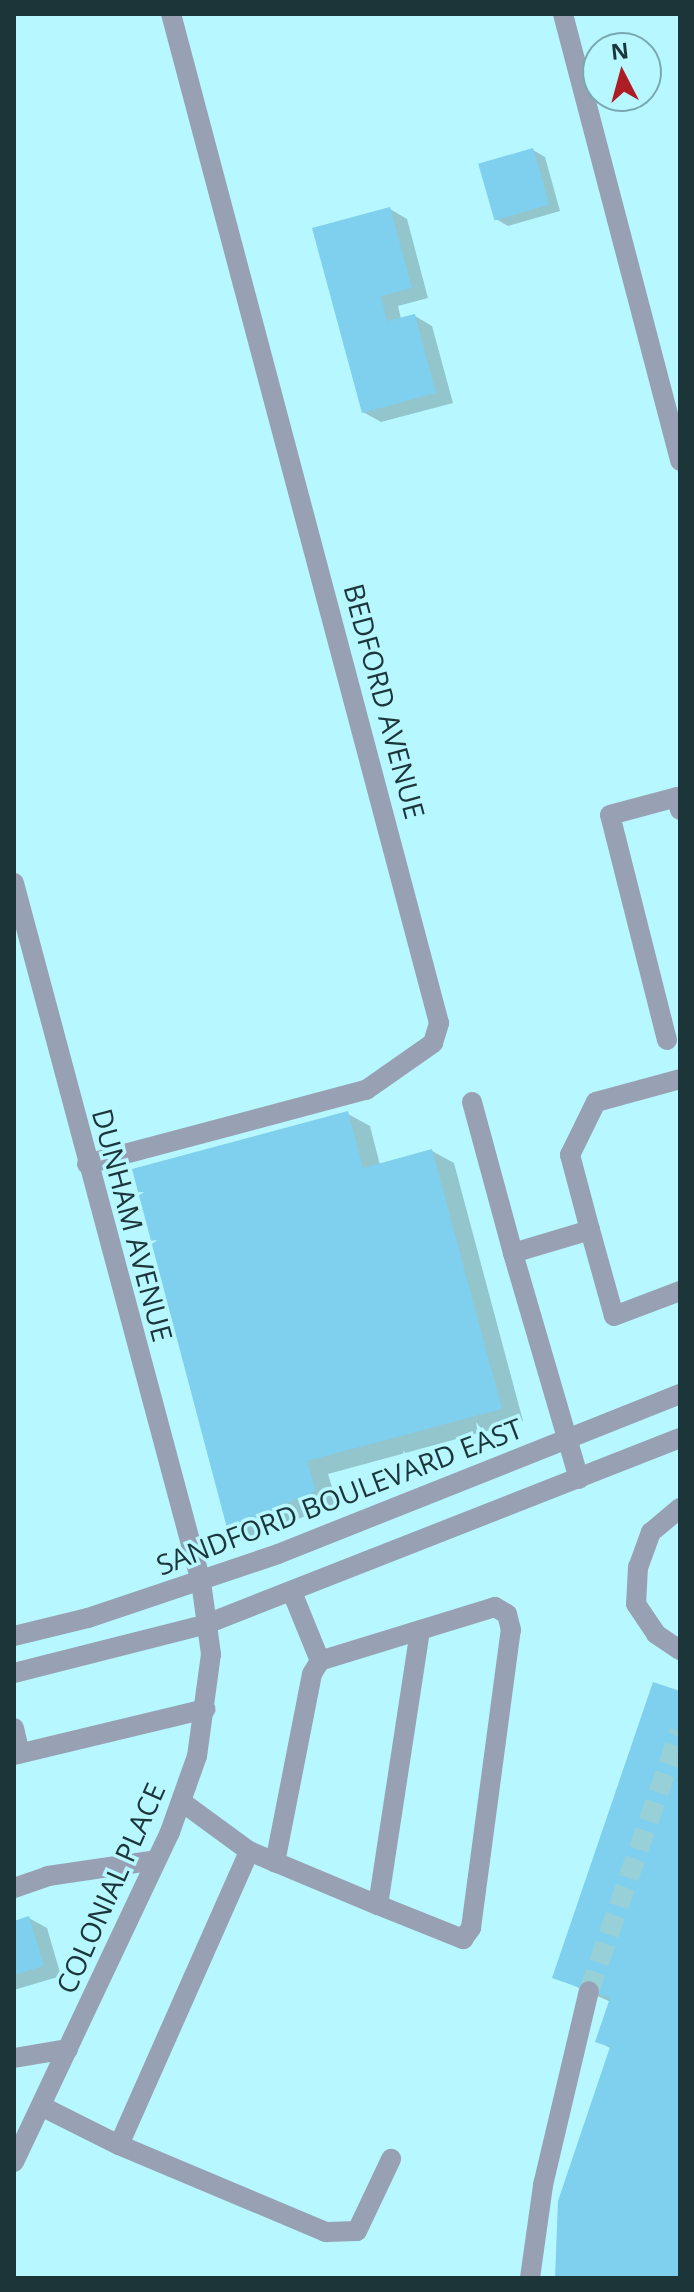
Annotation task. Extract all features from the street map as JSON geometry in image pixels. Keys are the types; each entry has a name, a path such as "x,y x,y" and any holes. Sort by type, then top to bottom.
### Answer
{"street":[{"name":"BEDFORD AVENUE","path":"87,1164 366,1090 433,1043 439,1023 171,14"},
{"path":"563,14 680,461"},
{"path":"667,1040 610,815 677,797 680,810"},
{"name":"DUNHAM AVENUE","path":"14,883 201,1582 204,1625"},
{"path":"680,1079 596,1102 570,1155 614,1316 680,1291"},
{"path":"472,1102 579,1479"},
{"path":"513,1253 590,1230"},
{"name":"SANDFORD BOULEVARD EAST","path":"14,1636 201,1582 391,1513 680,1394"},
{"path":"14,1673 204,1625 680,1438"},
{"path":"680,1508 651,1532 638,1567 636,1604 656,1634 680,1650"},
{"path":"292,1592 320,1661"},
{"path":"182,1802 249,1851 275,1862 378,1905 463,1939 471,1928 511,1630 507,1614 495,1607 320,1661 312,1674 275,1862"},
{"name":"COLONIAL PLACE","path":"14,2162 182,1802 206,1709 211,1654 204,1625"},
{"path":"378,1905 420,1630"},
{"path":"14,1728 17,1754 206,1709"},
{"path":"119,2145 249,1851"},
{"path":"14,1888 48,1876 156,1860"},
{"path":"530,2278 543,2185 589,1991"},
{"path":"14,2058 68,2049"},
{"path":"41,2106 119,2145 326,2232 357,2231 391,2159"}],"building":[{"path":"533,148 549,205 494,220 478,164"},
{"path":"390,207 412,288 381,296 387,321 415,314 436,393 362,413 312,228"},
{"path":"348,1111 363,1168 432,1149 502,1409 307,1461 316,1491 227,1528 132,1169"},
{"path":"653,1682 680,1691 680,2278 555,2278 558,2201 610,2047 595,2042 610,1998 552,1978"},
{"path":"29,1916 44,1966 14,1975 14,1921"}],"tunnel":[{"path":"589,1991 680,1731"}]}
